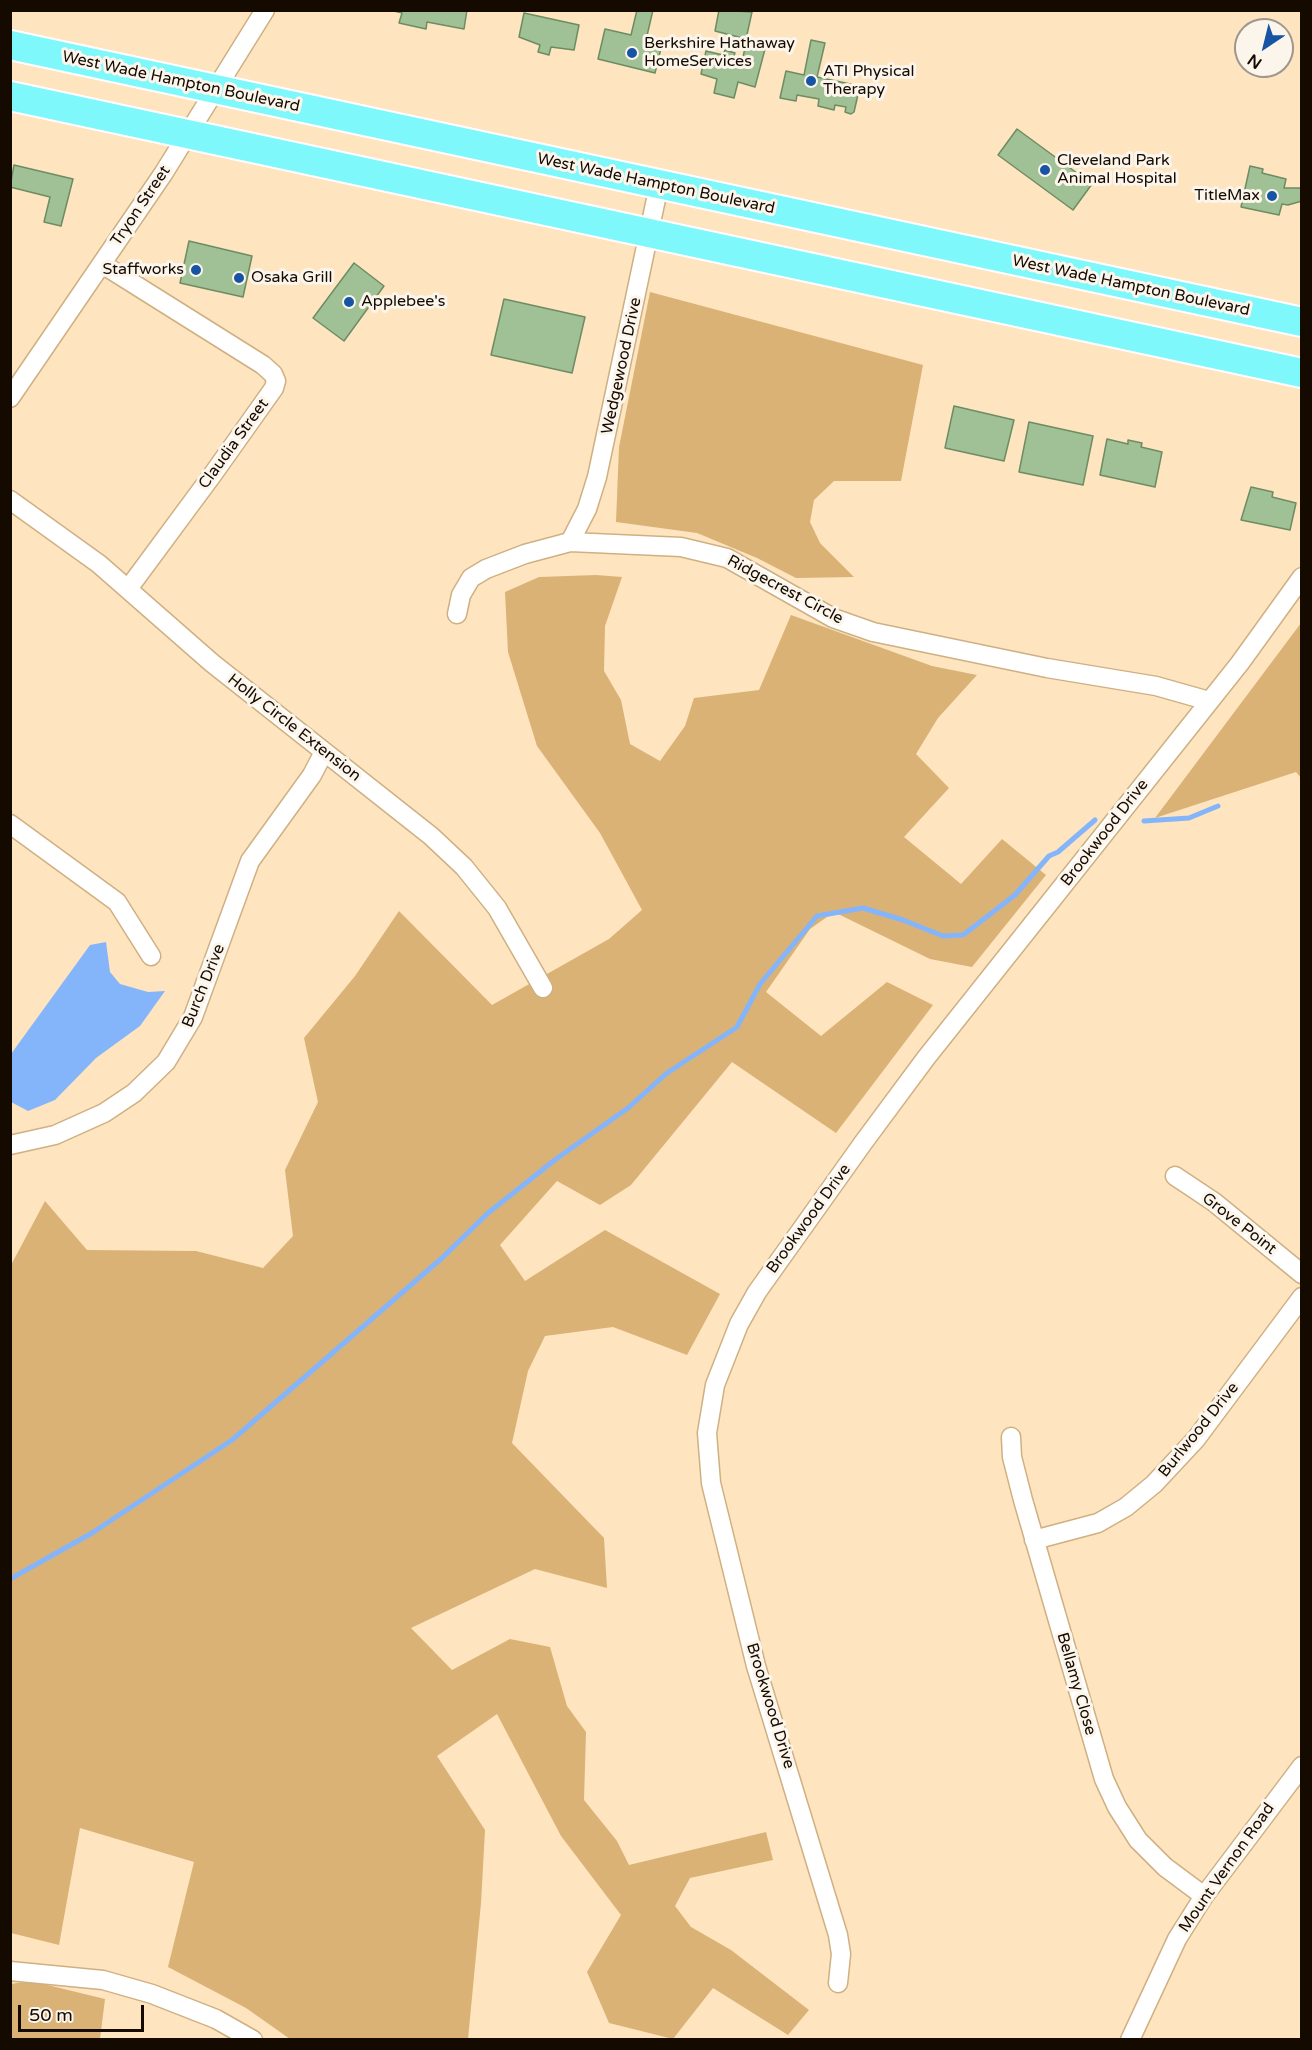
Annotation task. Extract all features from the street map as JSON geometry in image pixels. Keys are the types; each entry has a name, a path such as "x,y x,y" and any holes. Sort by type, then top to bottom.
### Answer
{"main road":[{"name":"West Wade Hampton Boulevard","path":"10,45 1302,322"},
{"path":"10,96 1302,373"}],"street":[{"name":"Tryon Street","path":"10,398 188,134 265,10"},
{"name":"Wedgewood Drive","path":"570,542 587,509 597,477 659,185"},
{"name":"Claudia Street","path":"102,264 263,365 273,374 276,381 274,388 220,465 128,589"},
{"name":"Holly Circle Extension","path":"10,500 99,564 212,663 432,836 464,867 497,908 543,988"},
{"name":"Ridgecrest Circle","path":"458,614 461,595 471,578 486,569 525,554 570,542 646,543 707,552 727,558 833,618 873,632 1047,668 1156,686 1209,701"},
{"name":"Brookwood Drive","path":"838,1983 842,1954 838,1935 798,1795 756,1666 711,1483 707,1433 715,1385 726,1354 752,1300 801,1229 926,1058 1209,701 1302,577"},
{"name":"Burch Drive","path":"10,1145 55,1135 104,1113 134,1093 166,1062 193,1017 250,861 312,775 324,752"},
{"path":"14,832 117,902 151,956"},
{"name":"Grove Point","path":"1175,1176 1214,1202 1302,1274"},
{"name":"Burlwood Drive","path":"1034,1540 1098,1523 1126,1507 1154,1484 1196,1439 1302,1297"},
{"name":"Bellamy Close","path":"1011,1437 1012,1457 1034,1540 1104,1779 1117,1807 1148,1852 1204,1896"},
{"name":"Mount Vernon Road","path":"1130,2040 1167,1957 1204,1896 1296,1787 1302,1766"},
{"path":"10,1971 51,1973 103,1980 152,1994 216,2019 253,2040"}],"shaded area":[{"path":"650,292 923,365 901,481 834,481 814,500 810,522 820,543 854,577 796,578 757,558 697,533 616,522 619,447"},
{"path":"596,575 622,577 605,626 604,671 621,700 630,744 660,761 685,726 694,698 759,690 791,615 932,666 977,675 938,718 916,754 949,788 904,837 961,884 1002,839 1046,875 972,967 930,959 834,912 810,929 766,992 821,1036 887,982 933,1005 836,1133 732,1062 631,1185 600,1205 557,1181 500,1245 525,1281 605,1230 720,1294 687,1355 613,1327 545,1336 528,1371 512,1443 604,1538 607,1588 535,1569 411,1628 452,1670 510,1639 550,1647 567,1706 586,1732 584,1800 617,1841 629,1865 766,1832 773,1860 690,1878 675,1906 691,1927 731,1950 809,2010 788,2035 713,1988 673,2039 609,2023 587,1972 621,1915 561,1836 497,1714 437,1756 485,1830 481,1903 468,2039 290,2039 246,2008 168,1967 194,1862 80,1828 59,1945 11,1933 10,1267 45,1201 87,1250 196,1251 263,1268 293,1236 285,1170 318,1102 304,1038 355,976 399,911 492,1005 609,939 642,910 600,833 537,746 508,652 505,592 539,577"},
{"path":"1301,623 1301,778 1296,772 1155,818"},
{"path":"31,1981 105,1999 100,2039 11,2039 10,1984"}],"water":[{"path":"106,942 110,972 120,984 148,992 165,991 140,1026 96,1058 55,1100 28,1111 11,1102 11,1054 90,945"}],"building":[{"path":"390,10 467,10 464,29 427,22 426,29 399,23 402,13"},
{"path":"637,10 653,10 646,40 662,44 655,73 598,59 605,29 631,35"},
{"path":"719,10 752,12 746,39 715,31"},
{"path":"524,13 579,25 574,50 551,47 549,55 538,52 540,45 519,37"},
{"name":"ATI Physical Therapy","path":"811,40 825,43 817,77 860,86 854,112 851,114 845,112 846,107 835,105 834,110 818,106 819,99 797,95 796,101 780,98 786,71 804,75"},
{"path":"746,44 765,49 755,87 738,82 734,98 714,93 717,79 701,74 706,51 723,55 725,50 735,53 733,58 742,61"},
{"name":"Cleveland Park Animal Hospital","path":"1017,129 1092,184 1073,210 998,155"},
{"path":"14,165 73,179 61,226 44,222 50,197 10,187"},
{"name":"TitleMax","path":"1250,166 1263,169 1262,173 1286,179 1284,188 1302,188 1302,201 1288,205 1282,204 1279,215 1241,207"},
{"path":"189,241 252,256 243,297 180,283"},
{"name":"Applebee's","path":"354,263 384,286 344,341 313,318"},
{"path":"504,299 585,317 572,373 491,355"},
{"path":"954,406 1014,420 1004,461 945,448"},
{"path":"1029,422 1093,436 1083,485 1019,472"},
{"path":"1107,439 1128,444 1128,440 1142,443 1141,447 1162,452 1155,487 1100,475"},
{"path":"1251,487 1273,492 1272,497 1296,503 1290,530 1241,520"}],"waterway":[{"path":"1144,821 1189,818 1218,806"},
{"path":"10,1579 92,1533 232,1440 442,1258 488,1213 556,1159 628,1108 667,1073 737,1027 760,984 817,916 863,908 903,920 943,936 963,935 1015,895 1049,856 1058,852 1095,820"}],"place":[{"name":"Berkshire Hathaway HomeServices","path":"632,53"},
{"name":"ATI Physical Therapy","path":"811,81"},
{"name":"Cleveland Park Animal Hospital","path":"1045,170"},
{"name":"TitleMax","path":"1272,196"},
{"name":"Staffworks","path":"196,270"},
{"name":"Osaka Grill","path":"239,278"},
{"name":"Applebee's","path":"349,302"}]}
